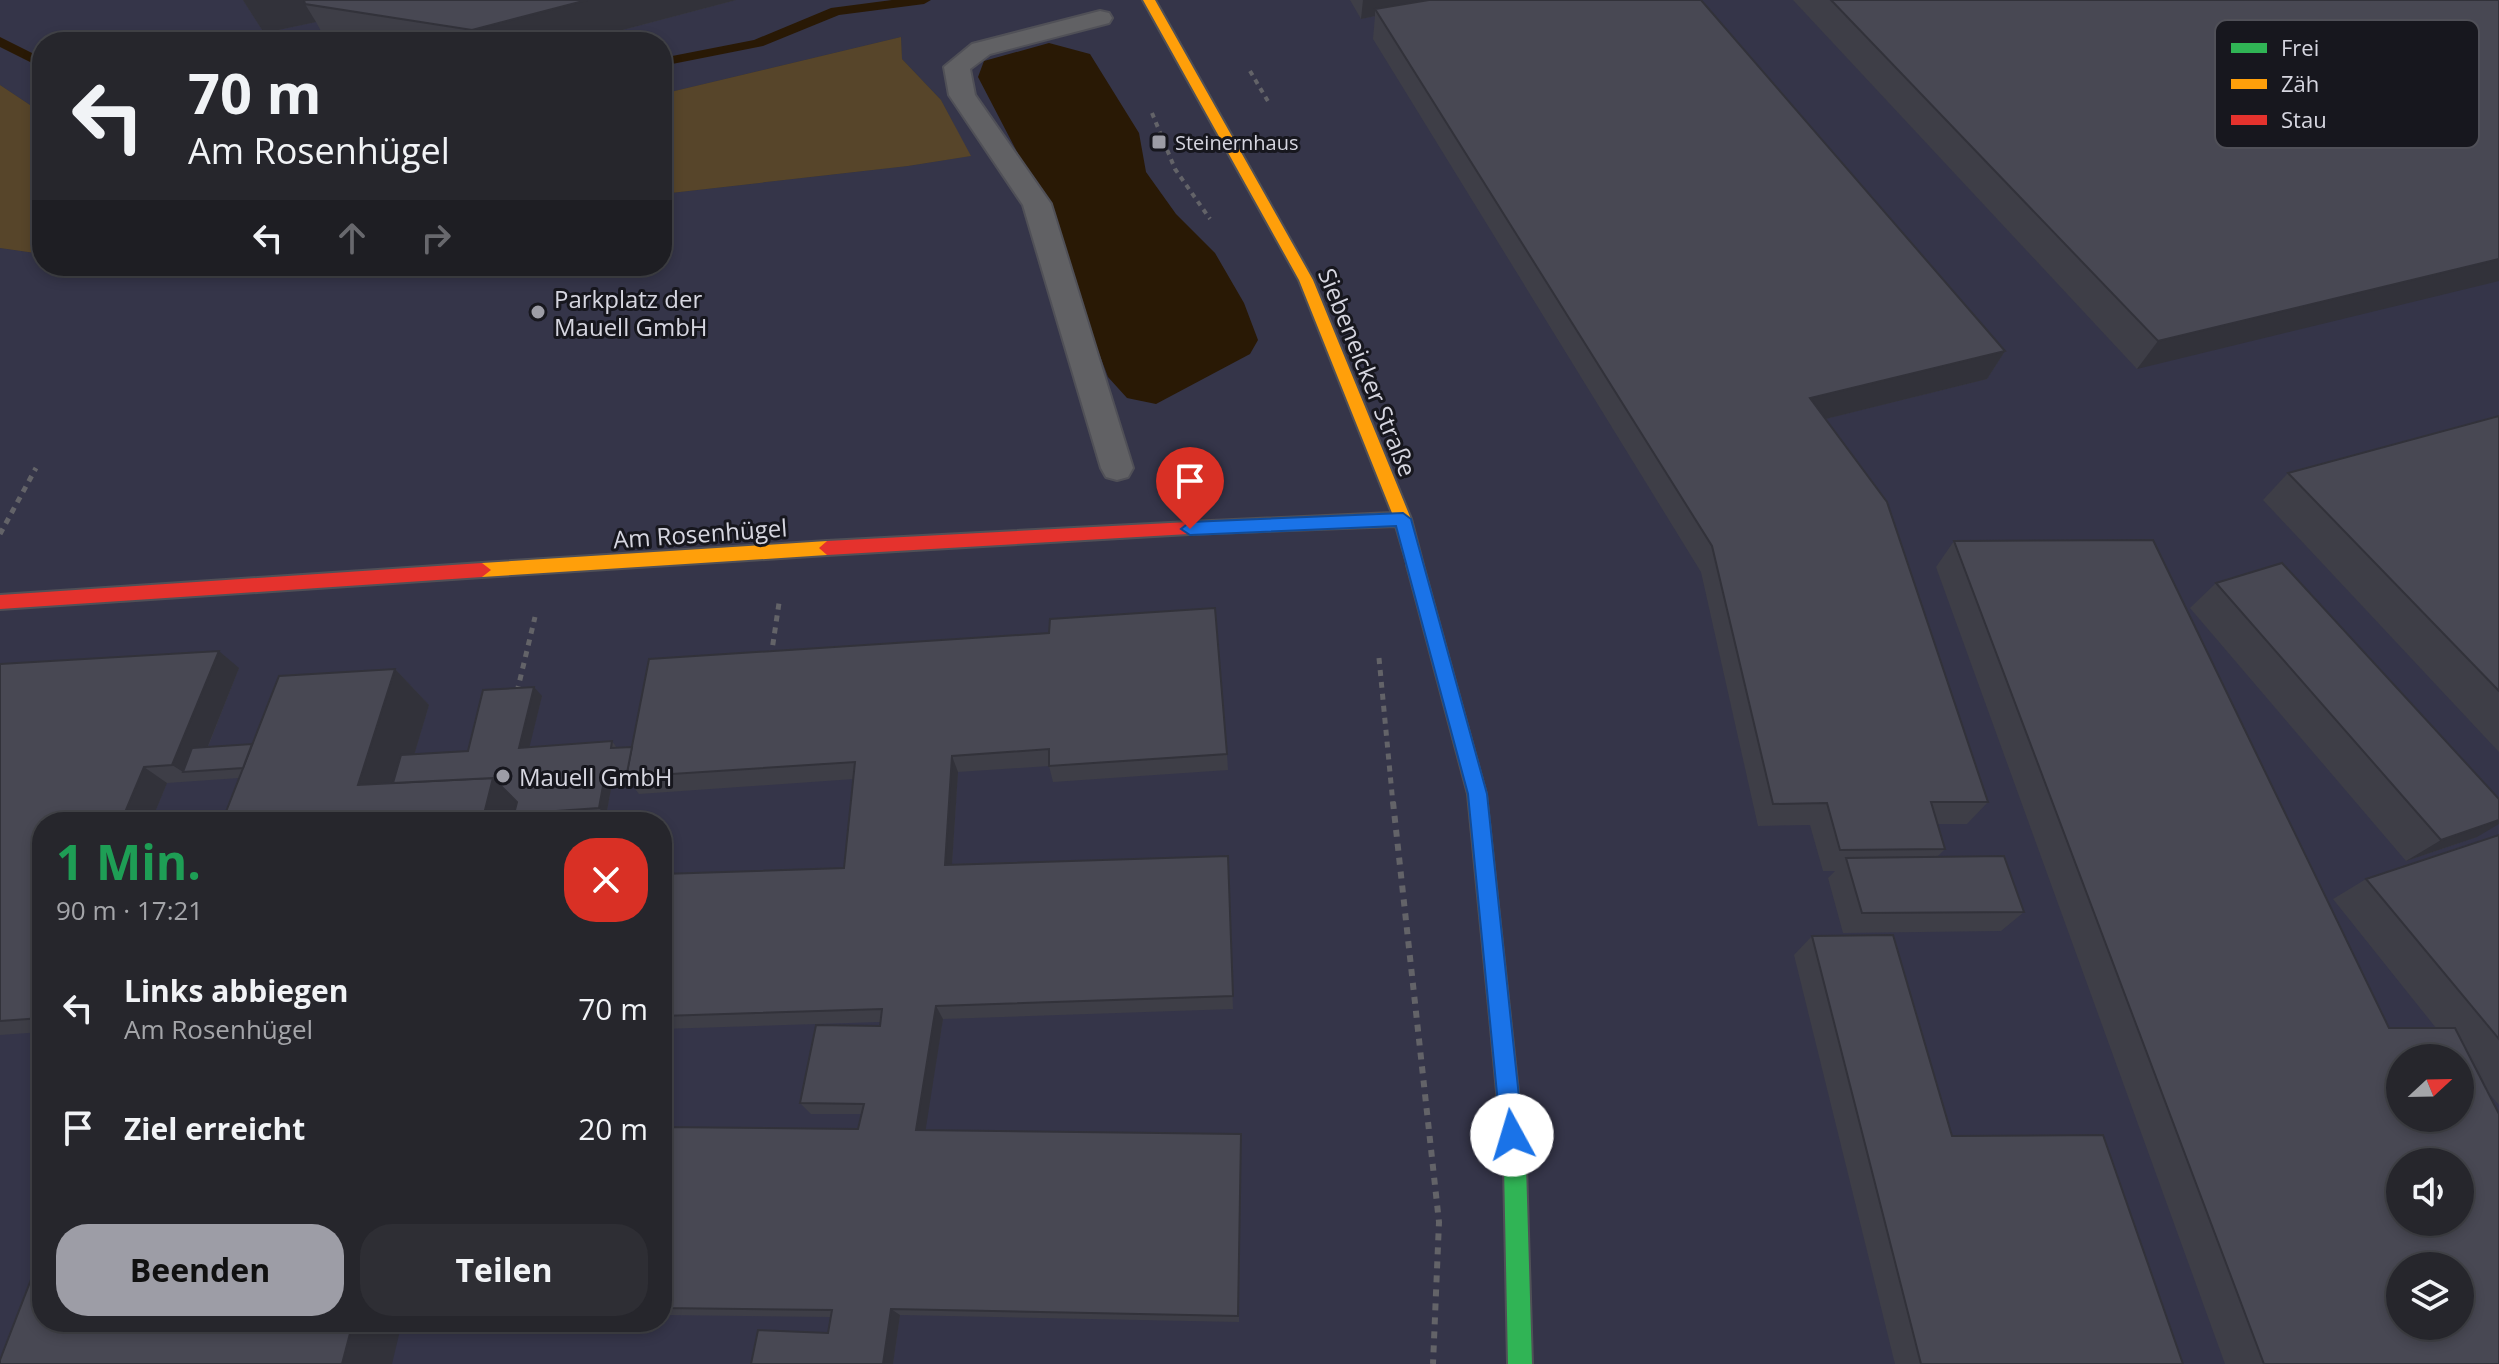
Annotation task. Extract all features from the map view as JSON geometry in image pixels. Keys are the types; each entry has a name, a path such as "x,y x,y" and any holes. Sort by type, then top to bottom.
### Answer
{"main road":[{"name":"Siebeneicker Straße","path":"1149,0 1306,280 1403,519 1477,794 1515,1166 1520,1364"},
{"name":"Am Rosenhügel","path":"0,602 986,538 1403,519"}],"lane":[{"path":"1100,18 981,49 957,67 962,95 1037,204 1117,468"}],"path":[{"path":"0,534 36,468"},
{"path":"769,669 787,551"},
{"path":"515,697 547,567"},
{"path":"1380,654 1379,685 1439,1222 1433,1364"}],"shaded area":[{"path":"0,0 2499,0 2499,1364 0,1364 0,248 32,253 32,276 672,276 672,193 970,156 941,100 902,59 901,37 672,92 672,32 32,32 32,106 0,85"},
{"path":"901,37 902,59 941,100 971,156 672,193 672,92"},
{"path":"1049,43 1090,54 1139,133 1146,172 1176,214 1215,253 1244,303 1258,340 1250,354 1156,404 1127,398 1108,377 1040,196 978,77 984,61"},
{"path":"0,85 32,106 32,253 0,248"}],"building":[{"path":"304,0 587,0 472,30 305,4"},
{"path":"1429,0 1701,0 2005,351 1810,398 1887,502 1988,802 1931,802 1945,849 1840,850 1827,803 1773,804 1712,546 1375,9"},
{"path":"1831,0 2499,0 2499,259 2158,341"},
{"path":"2499,416 2499,691 2288,473"},
{"path":"2153,540 2389,1028 2455,1028 2463,1044 2386,1044 2386,1132 2474,1132 2474,1065 2499,1114 2499,1364 2264,1364 1954,541"},
{"path":"2282,563 2499,799 2499,820 2441,840 2216,583"},
{"path":"1215,608 1227,754 1049,766 1049,749 952,756 945,865 1228,856 1233,996 936,1006 916,1130 1241,1134 1238,1316 891,1309 883,1364 751,1364 758,1330 828,1333 832,1310 672,1308 672,1127 858,1129 864,1104 800,1103 816,1025 880,1026 882,1009 672,1016 672,874 844,868 855,762 626,777 649,659 1049,633 1050,619"},
{"path":"219,651 172,765 144,767 125,812 32,812 32,1019 0,1021 0,664"},
{"path":"395,669 358,785 493,778 484,812 226,812 279,676"},
{"path":"534,687 519,748 612,741 611,748 632,747 627,773 605,775 599,808 542,812 514,812 517,802 493,778 393,783 401,755 468,751 483,690"},
{"path":"252,744 243,768 183,772 192,748"},
{"path":"2499,835 2499,1039 2366,879"},
{"path":"2004,856 2024,912 1862,913 1846,858"},
{"path":"1893,935 1952,1136 2103,1135 2183,1364 1921,1364 1812,936"},
{"path":"32,1277 32,1332 350,1332 342,1364 0,1364"}],"waterway":[{"path":"672,60 758,43 836,11 924,0"},
{"path":"0,41 32,59"}],"traffic: fast":[{"path":"1500,1017 1515,1166 1520,1364"}],"traffic: slow":[{"path":"1149,0 1306,280 1403,519 1415,565"},
{"path":"1189,528 1403,519"},
{"path":"482,570 827,548"}],"traffic: jam":[{"path":"827,548 1189,528"},
{"path":"1415,565 1477,794 1500,1017"},
{"path":"0,602 482,570"}],"place":[{"name":"Steinernhaus","path":"1159,142"},
{"name":"Parkplatz der Mauell GmbH","path":"538,312"},
{"name":"Mauell GmbH","path":"503,776"}],"route":[{"path":"1190,529 1403,519 1477,794 1512,1135"}]}
